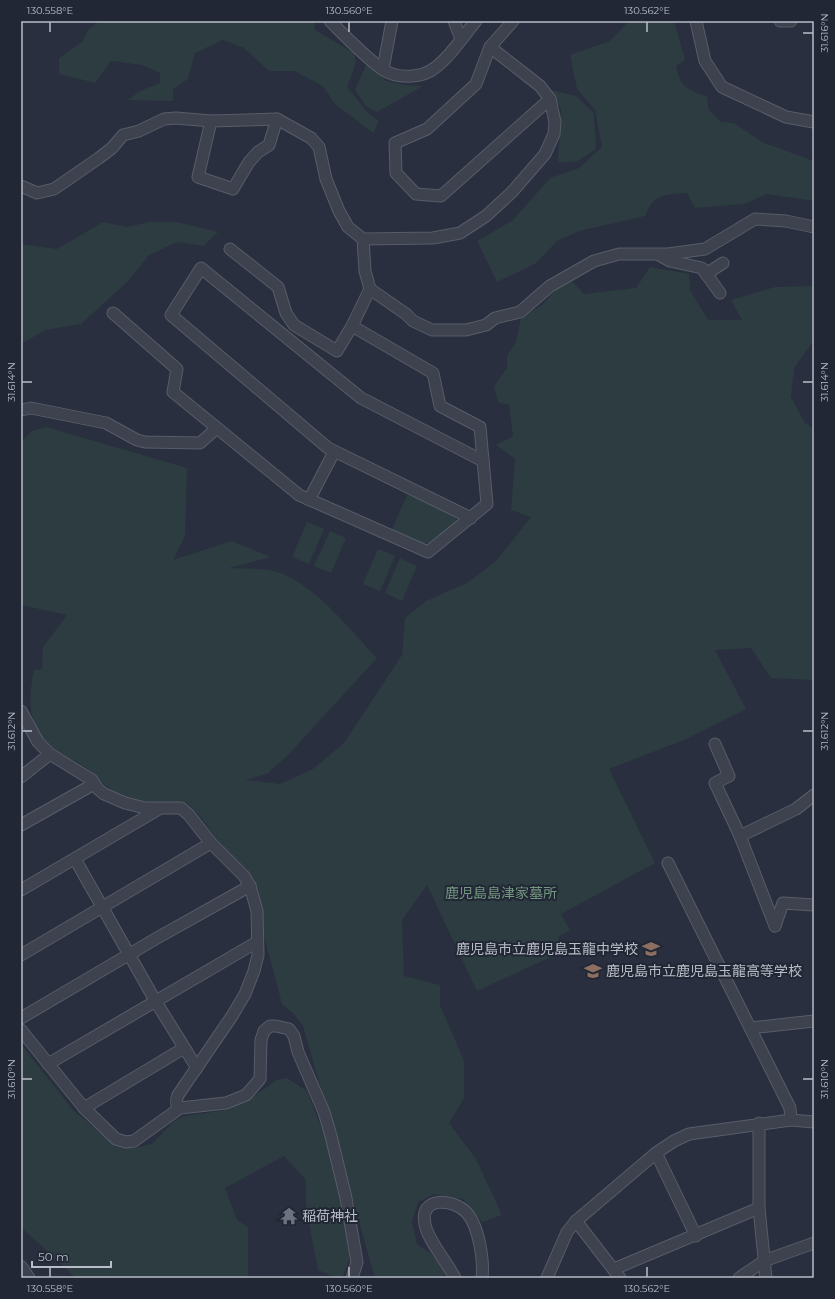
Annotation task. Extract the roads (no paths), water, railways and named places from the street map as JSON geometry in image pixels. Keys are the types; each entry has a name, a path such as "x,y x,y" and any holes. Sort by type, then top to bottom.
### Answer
{"street":[{"path":"383,69 392,21"},
{"path":"454,21 461,39"},
{"path":"332,22 383,69 404,76 426,73 436,68 476,21"},
{"path":"513,21 490,47 476,84 427,129 395,143 396,173 416,194 441,196 550,99"},
{"path":"696,21 705,61 722,87 786,116 814,122"},
{"path":"780,21 791,21"},
{"path":"21,186 37,193 54,189 112,148 123,135 139,131 164,119 176,118 211,121 277,120 311,138 319,146 326,179 339,210 348,227 363,239 433,238 460,233 486,216 512,192 545,154 554,134 555,122 550,99 540,86 490,47"},
{"path":"211,121 198,177 233,189 249,162 258,152 269,146 277,120"},
{"path":"363,239 365,271 370,289 406,314 413,321 432,330 466,330 486,326 495,318 520,312 550,286 594,261 619,254 656,254 705,249 756,219 786,221 814,227"},
{"path":"230,249 278,287 286,313 294,325 337,351 352,326 370,289"},
{"path":"656,254 670,261 702,268 720,293"},
{"path":"706,274 723,263"},
{"path":"471,518 328,448 171,314 201,268 361,398 483,460"},
{"path":"113,314 177,369 173,392 299,494 309,500 428,552 487,504 480,426 440,406 433,373 352,326"},
{"path":"21,410 31,408 106,423 137,440 146,442 200,443 216,428"},
{"path":"309,500 334,452"},
{"path":"21,711 38,742 50,754 87,776 104,794 126,804 145,808 181,808 190,815 211,843 240,872 250,886 257,911 258,955 256,965 245,994 232,1016 178,1095 176,1100 177,1106 180,1108"},
{"path":"715,744 729,776 715,783 740,836 775,926 783,904 814,905"},
{"path":"21,777 50,754"},
{"path":"21,825 94,784"},
{"path":"740,836 796,809 814,795"},
{"path":"21,890 161,807"},
{"path":"21,955 211,843"},
{"path":"75,859 156,1002 197,1068"},
{"path":"668,863 790,1108 791,1120"},
{"path":"21,1018 250,886"},
{"path":"48,1064 257,942"},
{"path":"750,1028 814,1020"},
{"path":"21,1030 84,1108 116,1139 126,1142 134,1140 180,1108 226,1103 246,1095 260,1079 261,1040 264,1031 270,1026 289,1029 294,1036 303,1066 324,1112 332,1136 346,1198 357,1262 352,1278"},
{"path":"84,1108 184,1048"},
{"path":"547,1278 567,1232 576,1222 656,1153 674,1140 689,1134 759,1123 791,1120 814,1122"},
{"path":"759,1123 759,1208 766,1278"},
{"path":"656,1153 696,1236"},
{"path":"455,1278 448,1263 428,1234 425,1224 425,1214 430,1205 442,1201 452,1203 462,1208 473,1222 481,1253 482,1278"},
{"path":"576,1222 617,1274 759,1208"},
{"path":"739,1278 764,1261 814,1243"},
{"path":"21,1266 29,1278"}],"place":[{"name":"鹿児島市立鹿児島玉龍中学校","path":"651,949"},
{"name":"鹿児島市立鹿児島玉龍高等学校","path":"593,971"},
{"name":"稲荷神社","path":"289,1216"}],"park label":[{"name":"鹿児島島津家墓所","path":"501,893"}]}
